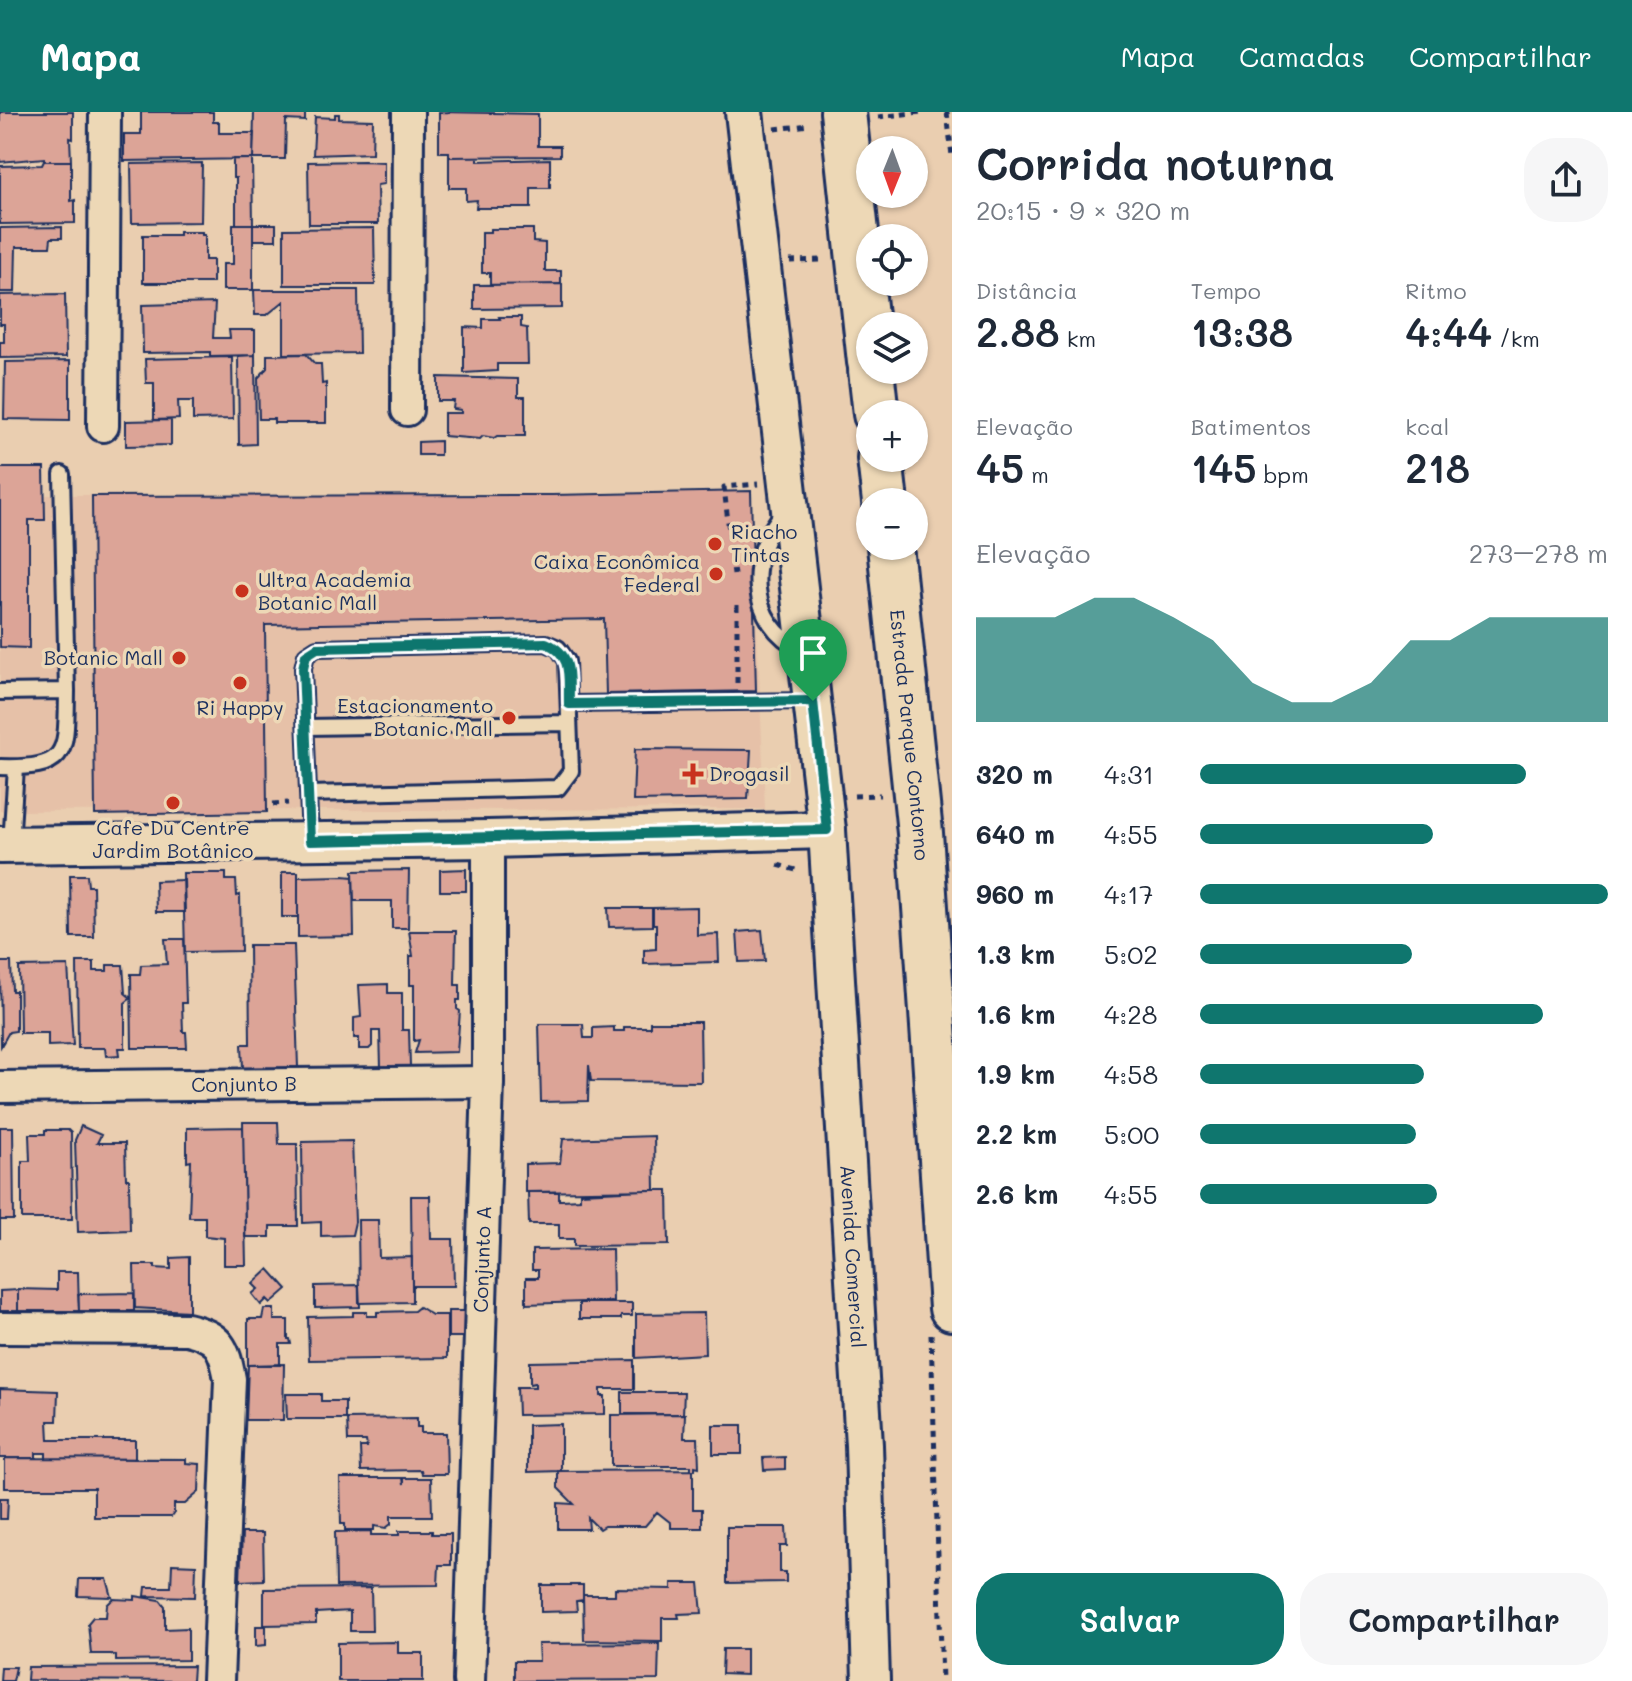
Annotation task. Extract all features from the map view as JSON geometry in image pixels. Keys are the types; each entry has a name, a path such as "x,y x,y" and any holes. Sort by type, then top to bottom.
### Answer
{"highway":[{"path":"843,112 865,312"},
{"name":"Estrada Parque Contorno","path":"891,560 920,833 952,1308"}],"street":[{"path":"103,426 105,112"},
{"path":"407,410 408,112"},
{"name":"Avenida Comercial","path":"744,112 827,830 864,1445 871,1681"},
{"path":"6,845 488,839 827,830"},
{"name":"Conjunto A","path":"469,1681 488,1082 488,839"},
{"name":"Conjunto B","path":"0,1087 488,1082"},
{"path":"0,1328 187,1329 201,1332 217,1341 226,1356 230,1379 218,1681"}],"lane":[{"path":"0,767 42,765 56,759 64,748 67,734 62,474"},
{"path":"308,794 558,788 571,771 567,661 558,648 546,643 317,648 306,655 303,668 306,727 308,794 310,841"},
{"path":"0,692 67,691"},
{"path":"569,704 813,701"},
{"path":"306,727 569,723"},
{"path":"6,845 16,768"}],"path":[{"path":"947,112 952,156"}],"shaded area":[{"path":"751,491 765,809 0,811 0,495 552,495"}],"building":[{"path":"0,112 73,112 71,161 44,161 44,158 0,162"},
{"path":"141,112 213,112 213,122 219,122 219,133 254,133 253,159 124,161 124,134 141,134"},
{"path":"254,112 305,112 305,121 286,120 285,159 253,159"},
{"path":"439,112 538,114 538,146 560,146 560,156 449,157 449,152 439,152"},
{"path":"335,114 339,114 339,119 373,120 372,153 313,155 315,117 335,118"},
{"path":"449,157 478,157 478,161 550,159 550,188 531,188 531,208 476,208 477,200 466,201 466,188 449,188"},
{"path":"233,159 252,159 253,224 236,224"},
{"path":"44,161 71,161 71,201 75,200 75,223 0,224 0,166 42,165"},
{"path":"308,162 384,162 384,184 377,185 378,224 309,224"},
{"path":"202,163 201,222 132,223 131,164"},
{"path":"233,224 253,224 253,290 223,290 223,264 233,264"},
{"path":"253,224 276,224 276,240 253,240"},
{"path":"62,227 62,238 51,238 50,247 16,247 15,292 0,292 0,228"},
{"path":"374,228 375,285 284,285 284,229"},
{"path":"490,229 533,229 533,242 545,243 545,271 561,271 561,284 490,285 490,273 482,273 482,232 490,232"},
{"path":"179,232 202,232 205,235 205,260 213,260 213,283 143,283 143,235 179,235"},
{"path":"562,284 562,308 474,309 474,285"},
{"path":"254,290 358,290 359,353 284,354 284,301 267,315 255,315"},
{"path":"65,294 66,357 0,358 4,324 0,324 0,295"},
{"path":"215,303 213,338 230,338 229,330 255,330 255,355 143,353 142,305"},
{"path":"521,317 521,327 527,328 528,364 497,364 497,371 464,373 464,327 483,328 483,319"},
{"path":"306,354 315,364 321,364 322,384 326,383 326,423 274,423 274,419 259,419 258,378 267,368 267,355"},
{"path":"255,355 256,444 239,445 238,356"},
{"path":"232,357 233,419 193,420 193,401 178,401 179,419 154,420 154,383 146,383 145,359"},
{"path":"70,361 70,420 4,419 5,362"},
{"path":"438,377 518,379 518,397 525,397 525,436 483,436 480,439 444,436 444,413 461,413 461,410 453,409 454,401 438,401"},
{"path":"171,420 171,445 126,446 126,421"},
{"path":"440,441 440,455 418,455 418,442"},
{"path":"0,468 44,468 45,520 29,520 29,648 0,647"},
{"name":"Botanic Mall","path":"751,491 756,691 606,694 604,619 265,625 267,812 95,815 92,496 552,495"},
{"path":"635,749 751,750 748,799 633,801"},
{"path":"466,869 466,891 440,891 440,870"},
{"path":"409,870 408,928 392,928 392,901 354,901 353,871"},
{"path":"282,872 298,872 298,917 282,917"},
{"path":"183,873 226,873 226,880 236,880 237,896 240,895 241,951 185,952"},
{"path":"70,875 87,875 88,886 93,886 94,937 71,937"},
{"path":"298,877 353,877 354,936 298,937"},
{"path":"184,880 185,912 156,912 155,881"},
{"path":"697,907 697,935 718,934 719,962 644,964 644,950 656,949 653,908"},
{"path":"608,908 652,908 652,926 609,927"},
{"path":"762,930 765,961 739,962 737,932"},
{"path":"409,931 456,931 455,985 460,985 457,1052 415,1053 419,1040 414,1041 414,985 410,985 410,956 413,956"},
{"path":"165,939 184,939 186,1003 182,1003 187,1048 132,1048 131,974 140,974 141,965 167,964"},
{"path":"249,945 294,945 298,1068 243,1068 242,1044 250,1044"},
{"path":"0,962 11,962 12,991 16,991 16,1031 9,1032 1,1046"},
{"path":"77,962 94,962 94,971 107,971 107,965 123,965 125,993 131,998 125,1003 125,1048 119,1048 120,1055 106,1056 105,1048 78,1048"},
{"path":"68,966 73,1045 48,1046 48,1033 20,1033 19,967"},
{"path":"388,984 388,993 402,993 402,1030 409,1030 410,1066 381,1067 380,1031 372,1031 372,1046 369,1049 359,1049 359,1038 354,1038 354,1018 361,1017 359,985"},
{"path":"650,1022 700,1022 701,1082 591,1081 589,1065 588,1101 541,1102 539,1024 583,1024 584,1038 593,1038 593,1028 614,1027 614,1031 624,1031 624,1027 650,1027"},
{"path":"243,1122 278,1122 279,1144 297,1144 298,1226 270,1226 270,1237 245,1237"},
{"path":"81,1126 101,1135 97,1143 125,1143 130,1230 78,1232 75,1140"},
{"path":"0,1127 13,1127 14,1220 0,1220"},
{"path":"243,1127 246,1265 224,1265 224,1238 205,1236 205,1217 189,1217 191,1161 187,1162 187,1128"},
{"path":"45,1130 68,1130 71,1133 72,1219 22,1219 22,1161 30,1161 29,1134 45,1134"},
{"path":"654,1136 655,1190 525,1192 525,1164 560,1163 563,1139"},
{"path":"352,1141 355,1222 352,1235 321,1236 321,1222 303,1223 302,1142"},
{"path":"668,1190 669,1245 574,1246 574,1239 559,1239 559,1224 529,1224 528,1192 559,1192 559,1200 562,1200 580,1199 580,1193"},
{"path":"411,1196 430,1196 431,1239 453,1239 454,1286 412,1286"},
{"path":"358,1220 378,1220 379,1258 412,1257 412,1302 359,1303"},
{"path":"612,1249 613,1301 526,1304 526,1278 538,1278 538,1270 532,1270 532,1250"},
{"path":"189,1257 189,1311 135,1308 134,1265 171,1269 171,1258"},
{"path":"269,1269 287,1289 271,1303 267,1299 261,1305 252,1294 258,1289 253,1284"},
{"path":"57,1272 78,1272 79,1311 18,1311 18,1289 57,1290"},
{"path":"359,1285 360,1307 315,1308 315,1286"},
{"path":"18,1290 18,1311 0,1311 0,1291"},
{"path":"134,1293 134,1311 79,1311 78,1294"},
{"path":"579,1303 632,1303 632,1316 579,1319"},
{"path":"419,1307 432,1315 447,1315 447,1358 309,1360 308,1317 353,1316 353,1312 377,1316 377,1312 414,1311"},
{"path":"264,1309 274,1309 274,1320 288,1320 291,1344 280,1344 280,1365 248,1365 248,1319 262,1319"},
{"path":"448,1311 470,1311 470,1337 448,1337"},
{"path":"704,1313 705,1354 636,1358 636,1314"},
{"path":"634,1360 634,1389 601,1389 601,1396 605,1396 605,1414 518,1415 517,1387 535,1387 535,1383 530,1384 530,1362"},
{"path":"284,1364 283,1420 246,1420 248,1365"},
{"path":"0,1389 58,1391 57,1421 48,1421 49,1440 135,1440 135,1459 46,1458 46,1453 36,1453 36,1458 0,1458"},
{"path":"622,1392 684,1392 683,1414 622,1414"},
{"path":"286,1394 321,1394 321,1401 345,1401 345,1419 287,1419"},
{"path":"685,1414 684,1438 698,1438 699,1467 695,1466 695,1470 691,1470 691,1466 611,1466 611,1415"},
{"path":"417,1418 421,1433 446,1433 447,1474 422,1474 421,1470 361,1471 360,1447 367,1447 366,1441 348,1441 347,1419"},
{"path":"561,1424 561,1471 528,1472 528,1425"},
{"path":"713,1425 742,1425 742,1454 713,1454"},
{"path":"785,1457 785,1469 764,1470 763,1458"},
{"path":"5,1458 186,1459 186,1463 200,1464 199,1492 185,1504 174,1504 171,1517 94,1517 94,1488 5,1488"},
{"path":"693,1470 693,1509 702,1509 702,1528 671,1528 671,1523 657,1512 645,1526 604,1526 599,1529 588,1518 589,1529 558,1529 558,1503 574,1504 558,1488 558,1471"},
{"path":"340,1478 403,1478 404,1484 404,1478 431,1478 432,1516 391,1516 391,1524 386,1528 374,1526 374,1530 345,1530 345,1524 341,1524"},
{"path":"0,1498 8,1498 7,1519 0,1519"},
{"path":"727,1527 786,1527 787,1546 780,1546 780,1572 786,1572 786,1582 727,1583"},
{"path":"371,1531 371,1535 399,1535 399,1531 451,1534 451,1565 439,1565 438,1585 336,1586 335,1532"},
{"path":"242,1533 263,1533 264,1580 240,1581"},
{"path":"172,1564 196,1565 195,1597 145,1596 146,1587 171,1587"},
{"path":"79,1579 107,1579 112,1597 78,1596"},
{"path":"672,1583 699,1583 702,1613 662,1618 662,1641 584,1640 583,1595 615,1595 615,1588 672,1589"},
{"path":"541,1585 583,1585 583,1600 576,1601 577,1611 541,1612"},
{"path":"371,1588 372,1631 350,1631 350,1611 316,1613 316,1624 264,1625 264,1589"},
{"path":"135,1596 160,1600 165,1606 165,1629 188,1628 188,1660 116,1661 116,1656 111,1654 91,1654 88,1623 93,1617 106,1617 107,1605 113,1599 135,1600"},
{"path":"256,1626 266,1626 266,1645 256,1646"},
{"path":"398,1642 398,1653 423,1653 423,1681 338,1681 338,1643"},
{"path":"659,1643 658,1680 514,1681 514,1661 539,1661 538,1644"},
{"path":"723,1649 746,1649 746,1675 722,1674"},
{"path":"193,1666 192,1681 27,1680 28,1667"},
{"path":"1,1667 16,1667 13,1681 0,1681"}],"place":[{"name":"Riacho Tintas","path":"715,544"},
{"name":"Caixa Econômica Federal","path":"716,574"},
{"name":"Ultra Academia Botanic Mall","path":"242,591"},
{"name":"Botanic Mall","path":"179,658"},
{"name":"Ri Happy","path":"240,683"},
{"name":"Estacionamento Botanic Mall","path":"509,718"},
{"name":"Drogasil","path":"693,774"},
{"name":"Cafe Du Centre Jardim Botânico","path":"173,803"}],"route":[{"path":"546,643 558,648 567,661 569,704 813,701 827,830 310,841 303,668 306,655 317,648 546,643"}]}
